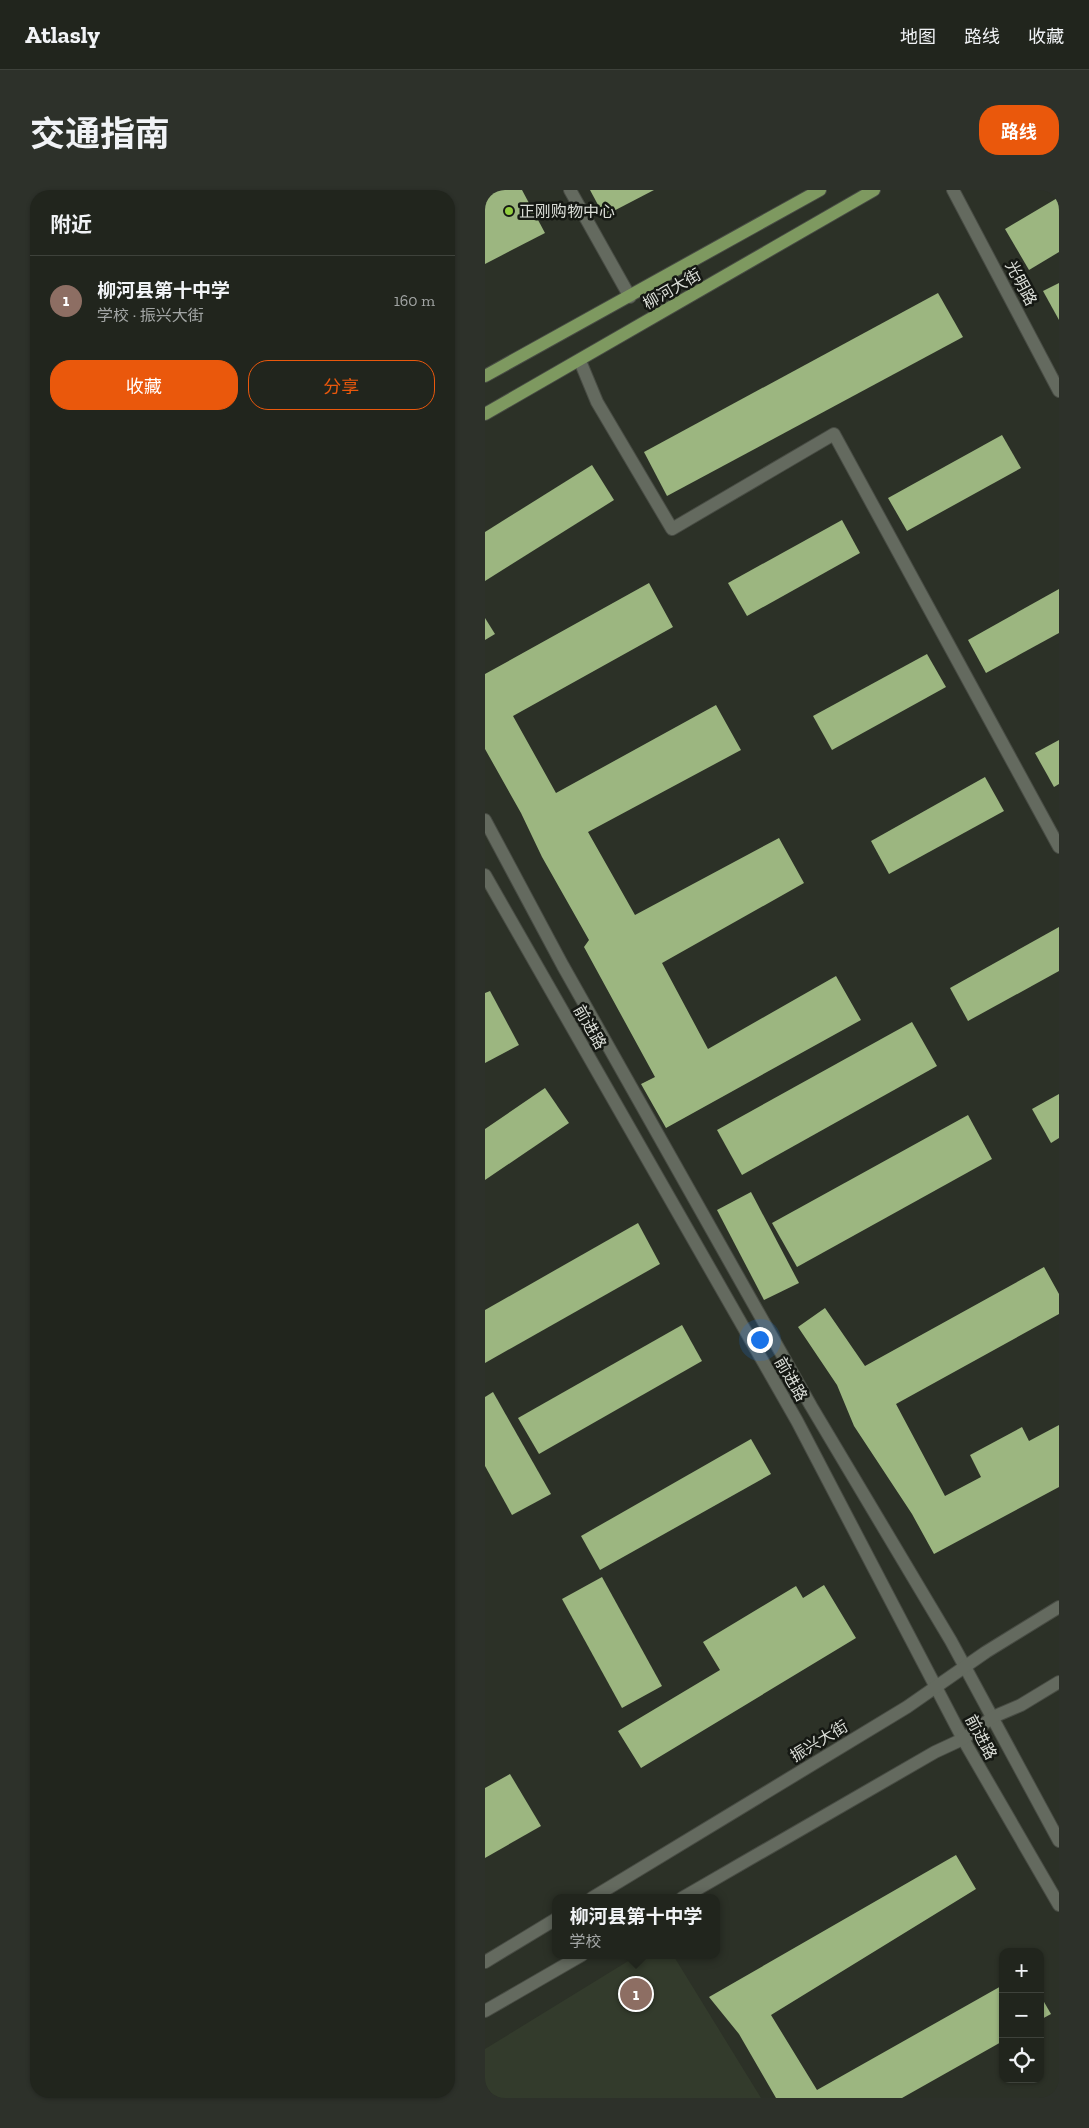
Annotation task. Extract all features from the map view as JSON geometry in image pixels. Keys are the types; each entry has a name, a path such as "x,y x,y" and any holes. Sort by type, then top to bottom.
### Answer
{"main road":[{"name":"柳河大街","path":"485,376 820,190"},
{"name":"柳河大街","path":"485,414 873,190"}],"street":[{"path":"570,190 630,297"},
{"name":"光明路","path":"953,190 1059,391"},
{"path":"579,361 597,402 672,529 834,434 1059,847"},
{"name":"前进路","path":"485,820 563,966 811,1406 965,1667 1059,1841"},
{"name":"前进路","path":"485,874 797,1420 963,1739 1059,1905"},
{"name":"振兴大街","path":"599,1894 907,1707 965,1667 1059,1607"},
{"path":"689,1894 935,1752 963,1739 993,1717 1021,1705 1059,1682"},
{"path":"485,1962 552,1921"},
{"path":"485,2011 575,1959"}],"shaded area":[{"path":"631,1959 675,1959 761,2098 485,2098 485,2049"}],"building":[{"name":"正刚购物中心","path":"485,190 522,190 545,233 485,264"},
{"path":"590,190 654,190 604,216"},
{"path":"1059,197 1059,252 1029,270 1005,229"},
{"path":"1059,283 1059,320 1043,291"},
{"path":"938,293 963,337 667,496 644,452"},
{"path":"1002,435 1021,468 907,531 888,498"},
{"path":"592,465 614,500 485,581 485,532"},
{"path":"842,520 860,553 747,616 728,583"},
{"path":"649,583 673,627 513,716 556,793 716,705 741,750 588,832 635,915 779,838 804,883 662,963 708,1049 836,976 861,1020 666,1128 641,1084 655,1077 584,947 589,940 542,857 521,813 485,749 485,674"},
{"path":"1059,589 1059,633 986,673 968,640"},
{"path":"485,618 495,634 485,640"},
{"path":"927,654 946,687 832,750 813,716"},
{"path":"1059,740 1059,784 1054,787 1035,753"},
{"path":"985,777 1004,811 889,874 871,841"},
{"path":"1059,927 1059,971 968,1021 950,988"},
{"path":"490,991 519,1045 485,1063 485,993"},
{"path":"912,1022 937,1066 742,1175 717,1130"},
{"path":"545,1088 569,1123 485,1180 485,1129"},
{"path":"1059,1094 1059,1138 1051,1143 1032,1109"},
{"path":"968,1115 992,1159 797,1267 772,1223"},
{"path":"751,1192 799,1283 764,1300 717,1210"},
{"path":"638,1223 660,1264 485,1363 485,1310"},
{"path":"1044,1267 1059,1294 1059,1314 896,1404 945,1496 981,1477 970,1455 1022,1427 1029,1441 1059,1425 1059,1487 934,1554 912,1514 854,1426 837,1385 798,1327 825,1308 865,1366"},
{"path":"682,1325 702,1361 539,1454 518,1418"},
{"path":"493,1392 551,1494 512,1515 485,1466 485,1397"},
{"path":"751,1439 771,1474 600,1570 581,1536"},
{"path":"602,1577 662,1686 622,1708 562,1599"},
{"path":"824,1585 856,1638 641,1768 618,1731 720,1670 703,1642 796,1586 803,1598"},
{"path":"510,1774 541,1826 485,1858 485,1788"},
{"path":"956,1855 976,1889 771,2015 817,2090 999,1987 999,2043 902,2098 776,2098 739,2034 709,1997"},
{"path":"1044,2002 1051,2014 1044,2018"}],"place":[{"name":"正刚购物中心","path":"509,211"},
{"name":"柳河县第十中学","path":"636,1994"}]}
